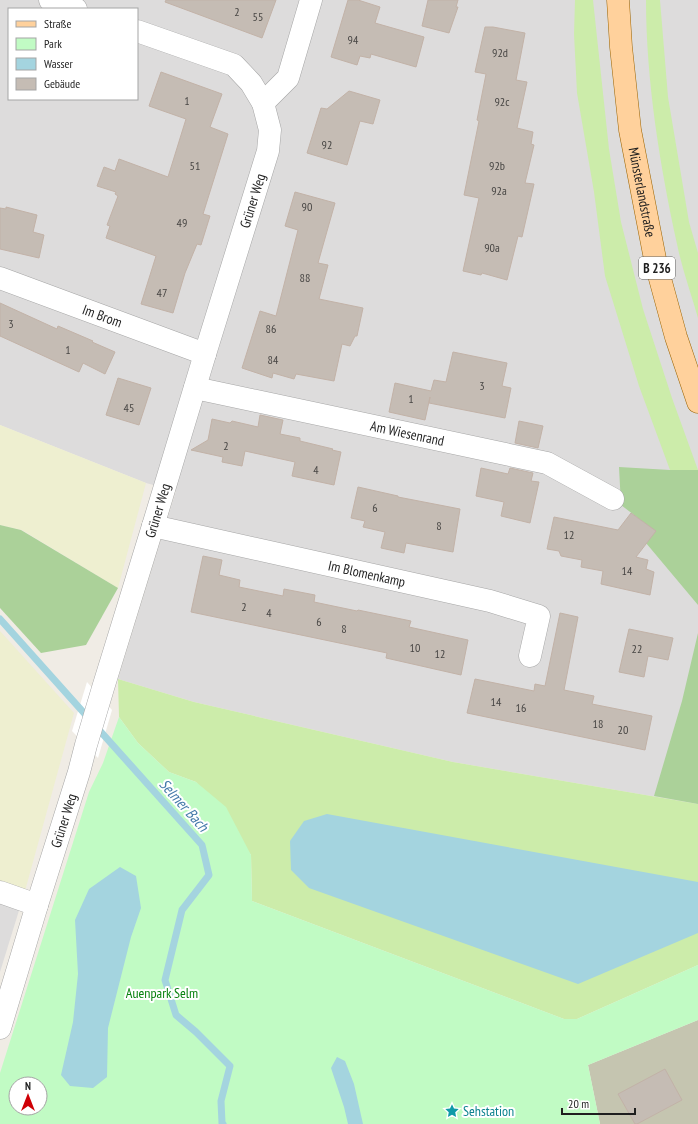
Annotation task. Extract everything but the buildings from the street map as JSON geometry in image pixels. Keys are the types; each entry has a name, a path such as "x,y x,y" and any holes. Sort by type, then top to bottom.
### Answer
{"main road":[{"name":"Münsterlandstraße","path":"618,0 621,47 630,130 656,264 676,337 698,402"}],"street":[{"path":"50,0 73,8"},
{"path":"263,103 288,78 311,0"},
{"name":"Grüner Weg","path":"0,1028 268,152 270,130 263,103 251,83 234,65 138,31"},
{"name":"Im Brom","path":"0,278 205,354"},
{"name":"Am Wiesenrand","path":"195,388 547,463 612,499"},
{"name":"Im Blomenkamp","path":"153,526 490,601 539,616 530,656"},
{"path":"0,892 37,905"}],"shaded area":[{"path":"0,0 698,0 698,804 453,762 194,702 118,679 176,491 146,483 0,425"},
{"path":"0,425 146,483 118,588 22,530 0,525"},
{"path":"0,631 74,713 25,891 0,884"},
{"path":"0,884 25,891 0,972"},
{"path":"698,1020 698,1124 600,1124 588,1065"}],"green space":[{"path":"575,0 593,0 609,149 621,222 643,309 672,398 698,470 670,470 639,386 605,276 594,192 577,93 574,34"},
{"path":"646,0 660,0 668,97 689,222 698,253 698,318 679,253 660,154 648,61"},
{"path":"619,467 698,470 698,605 646,543 655,531 621,505"},
{"path":"0,525 21,530 118,588 86,645 41,653 0,608"},
{"path":"698,633 698,804 654,796 682,701"},
{"path":"118,679 194,702 453,762 698,804 698,965 577,1019 564,1019 252,901 251,855 196,782 169,772 138,743 119,717"},
{"name":"Auenpark Selm","path":"119,717 138,743 169,772 196,782 226,807 251,855 252,901 564,1019 577,1019 698,965 698,1020 588,1065 600,1124 0,1124 0,1073 89,792 103,763"}],"water":[{"path":"327,814 698,882 698,933 578,984 309,888 291,870 290,841 304,821"},
{"path":"120,867 136,876 141,908 131,937 108,1028 107,1077 93,1088 70,1086 61,1075 73,1022 78,974 75,920 89,889"},
{"path":"337,1057 345,1061 354,1084 363,1124 348,1124 331,1068"}],"pier":[{"path":"87,682 112,710 98,758 72,731"}],"waterway":[{"name":"Selmer Bach","path":"0,619 202,845 209,875 182,910 165,980 176,1015 196,1032 230,1066 221,1101 223,1124"}],"place":[{"name":"Sehstation","path":"452,1111"}]}
